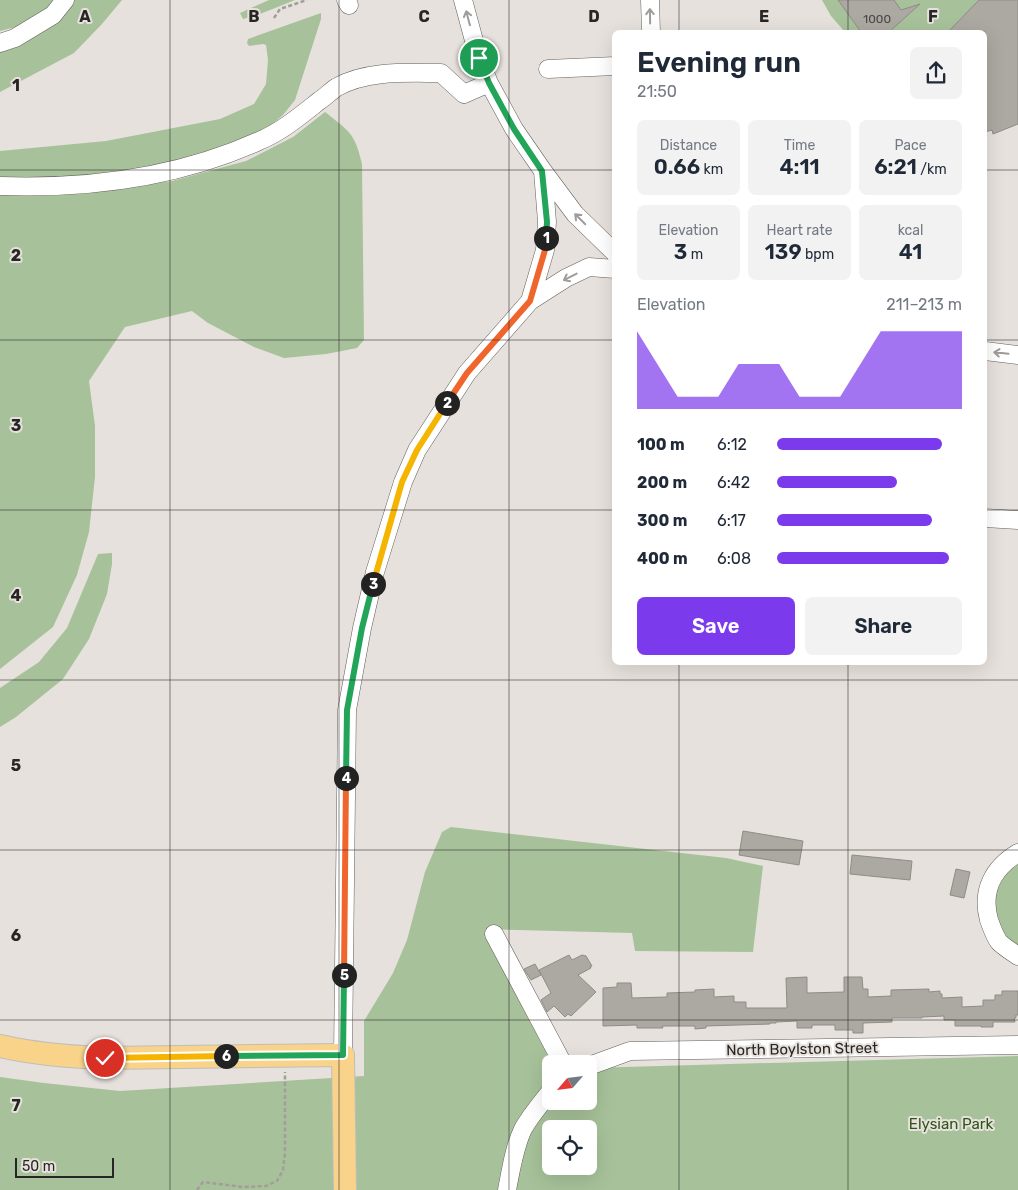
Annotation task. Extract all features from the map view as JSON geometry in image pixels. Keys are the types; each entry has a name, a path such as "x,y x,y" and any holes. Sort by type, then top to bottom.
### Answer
{"main road":[{"path":"0,1046 38,1053 114,1058 343,1055 345,1190"}],"street":[{"path":"0,43 15,38 53,15 65,0"},
{"path":"463,0 479,58 489,83 514,129 542,171 575,214 612,249"},
{"path":"650,0 651,30"},
{"path":"548,69 612,66"},
{"path":"0,186 18,187 104,183 190,166 222,157 284,128 337,87 367,75 441,73 464,94 489,83"},
{"path":"530,301 545,250 547,222 542,171"},
{"path":"343,1055 347,710 362,628 375,572 402,482 417,450 467,373 530,301 566,278 589,267 612,269"},
{"path":"987,351 1018,355"},
{"path":"987,518 1018,520"},
{"path":"1018,853 1006,860 996,872 988,888 986,901 993,933 1001,944 1018,956"},
{"path":"494,934 557,1055"},
{"name":"North Boylston Street","path":"598,1063 630,1051 1018,1045"},
{"path":"507,1190 514,1157 523,1130 542,1102"}],"path":[{"path":"274,18 280,9 307,0"},
{"path":"197,1190 203,1182 243,1188 266,1186 277,1181 283,1170 285,1153 285,1056"}],"green space":[{"path":"0,0 65,0 24,25 0,31"},
{"path":"74,0 122,0 74,53 0,92 0,51 53,24"},
{"path":"269,0 295,0 243,19 240,13"},
{"path":"822,0 1018,0 1018,124 993,134 987,60 987,30 843,30 831,16"},
{"path":"321,13 321,19 295,100 283,115 262,133 177,163 109,176 0,180 0,151 106,141 220,119 254,104 266,84 268,60 266,45 249,46 247,43 248,39"},
{"path":"325,112 354,139 362,164 364,340 357,348 326,354 284,358 254,347 208,323 192,311 125,327 89,381 95,426 95,477 89,532 77,575 53,627 0,669 0,193 52,194 172,181 246,161 293,137"},
{"path":"112,553 107,594 89,639 63,679 16,717 0,727 0,688 39,662 67,628 98,554"},
{"name":"Elysian Park","path":"451,827 726,858 763,866 753,952 635,951 632,933 485,929 493,951 547,1055 542,1055 542,1110 598,1110 598,1068 1018,1056 1018,1190 0,1190 0,1077 120,1091 364,1076 364,1021 393,973 407,940 425,872 442,832"},
{"path":"1018,864 1018,946 1002,936 995,911 995,894 1005,874"}],"building":[{"path":"838,0 894,0 901,10 920,4 891,30 860,30"},
{"path":"979,0 1018,0 1018,124 993,134 992,130 987,131 987,30 950,30"},
{"path":"743,831 803,841 799,865 739,855"},
{"path":"852,855 912,861 910,880 850,874"},
{"path":"956,869 970,872 964,898 950,895"},
{"path":"569,955 572,960 582,955 586,956 592,966 578,975 596,992 571,1016 568,1014 565,1017 554,1006 547,1012 541,1000 551,993 539,970"},
{"path":"535,964 541,975 531,980 524,969"},
{"path":"807,977 807,993 844,992 844,977 862,977 863,989 868,989 868,997 891,996 891,990 929,989 929,992 940,991 942,998 962,997 962,1007 983,1006 983,1000 995,1000 995,995 1002,995 1002,991 1018,991 1018,1015 1014,1018 1015,1022 993,1022 993,1027 955,1026 955,1020 944,1020 944,1016 892,1018 892,1022 863,1023 863,1033 853,1033 853,1030 835,1030 835,1025 812,1025 812,1028 797,1028 797,1021 770,1024 706,1026 706,1028 695,1029 695,1026 637,1028 637,1025 603,1026 603,988 617,987 617,983 631,983 632,998 667,997 667,993 714,989 714,997 734,996 734,1002 746,1002 746,1008 787,1008 786,978"}],"route":[{"path":"105,1058 343,1055 347,710 362,628 375,572 402,482 417,450 467,373 530,301 545,250 547,222 542,171 514,129 489,83 479,58"}]}
